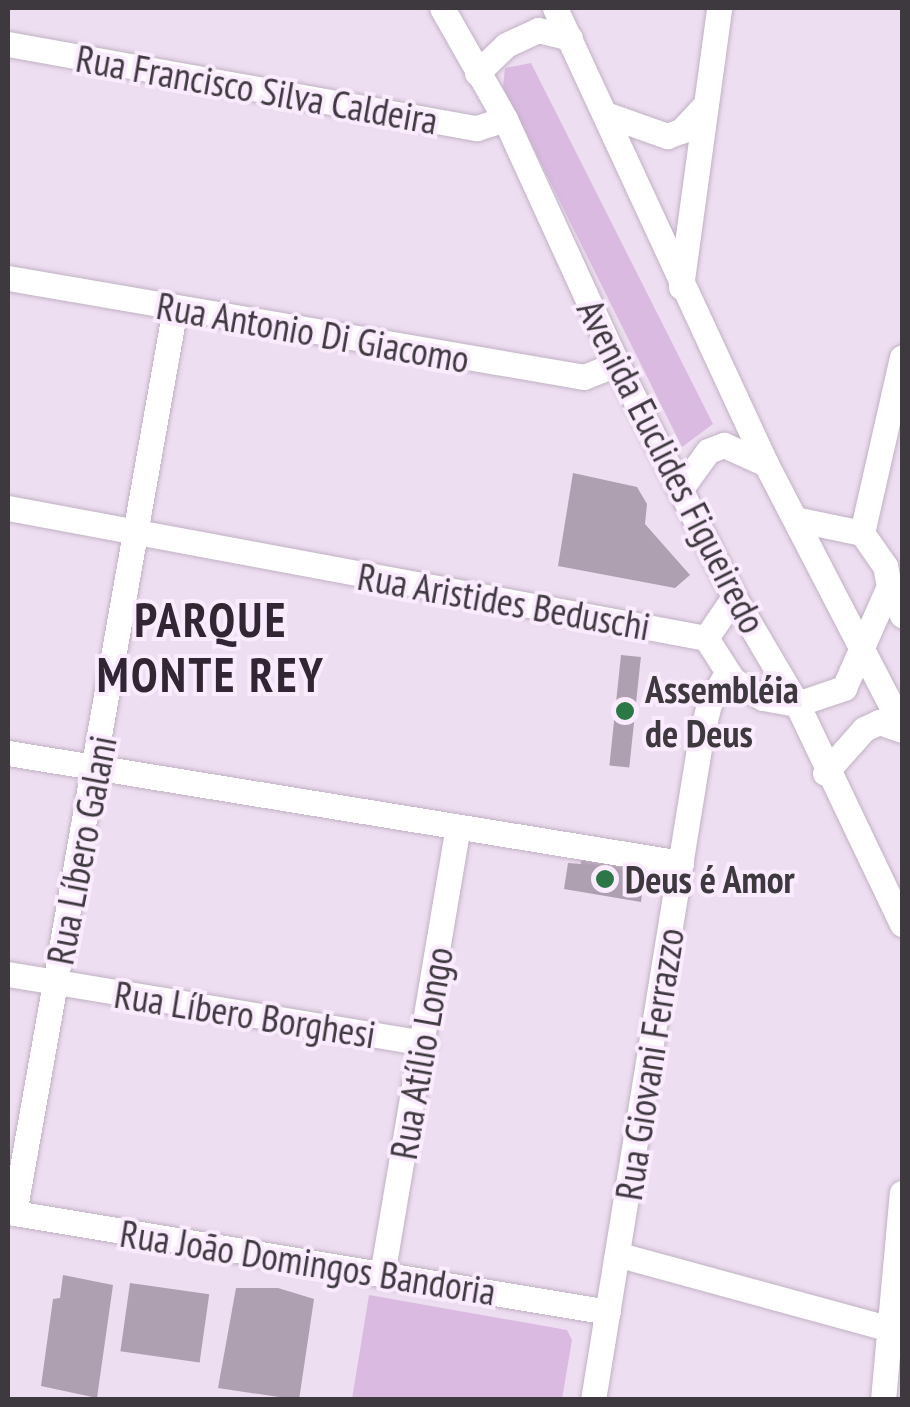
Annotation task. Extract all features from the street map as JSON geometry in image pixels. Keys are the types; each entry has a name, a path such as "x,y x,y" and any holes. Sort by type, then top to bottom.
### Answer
{"street":[{"name":"Avenida Euclides Figueiredo","path":"442,8 506,120 617,364 682,486 734,597 797,704 826,773 902,924"},
{"path":"554,8 608,115 681,287 766,464 799,520 902,728"},
{"path":"681,287 719,8"},
{"path":"477,73 506,45 538,30 570,38"},
{"name":"Rua Francisco Silva Caldeira","path":"8,44 477,128 506,120"},
{"path":"608,115 667,136 703,107"},
{"name":"Rua Antonio Di Giacomo","path":"8,278 584,378 617,364"},
{"name":"Rua Líbero Galani","path":"11,1213 98,769 175,308"},
{"path":"862,534 902,357"},
{"path":"682,486 708,452 724,446 766,464"},
{"name":"Rua Aristides Beduschi","path":"8,508 706,638"},
{"path":"799,520 862,534 892,570 902,614"},
{"path":"734,597 706,638 726,674 763,698 797,704 844,688 892,570"},
{"name":"Rua Giovani Ferrazzo","path":"593,1400 620,1255 708,704 726,674"},
{"path":"826,773 864,729 879,722 902,728"},
{"path":"8,753 457,831 681,863"},
{"name":"Rua Atílio Longo","path":"382,1274 457,831"},
{"name":"Rua Líbero Borghesi","path":"8,974 424,1043"},
{"path":"885,1396 886,1328 902,1193"},
{"name":"Rua João Domingos Bandoria","path":"11,1213 608,1312"},
{"path":"620,1255 886,1328"}],"shaded area":[{"path":"531,63 713,424 682,447 503,87 505,68"},
{"path":"369,1295 567,1330 572,1340 562,1399 352,1399"}],"building":[{"path":"573,473 637,487 647,504 645,524 690,575 675,588 558,566"},
{"name":"Assembléia de Deus","path":"621,655 641,657 629,767 609,765"},
{"name":"Deus é Amor","path":"580,856 645,869 641,902 564,889 568,863 581,864"},
{"path":"63,1275 113,1285 97,1398 41,1386 53,1299 60,1298"},
{"path":"130,1283 209,1294 200,1362 120,1351"},
{"path":"236,1288 278,1288 314,1299 299,1400 218,1388"}],"place":[{"name":"Assembléia de Deus","path":"625,711"},
{"name":"Deus é Amor","path":"605,879"}],"district":[{"name":"PARQUE MONTE REY","path":"211,646"}]}
